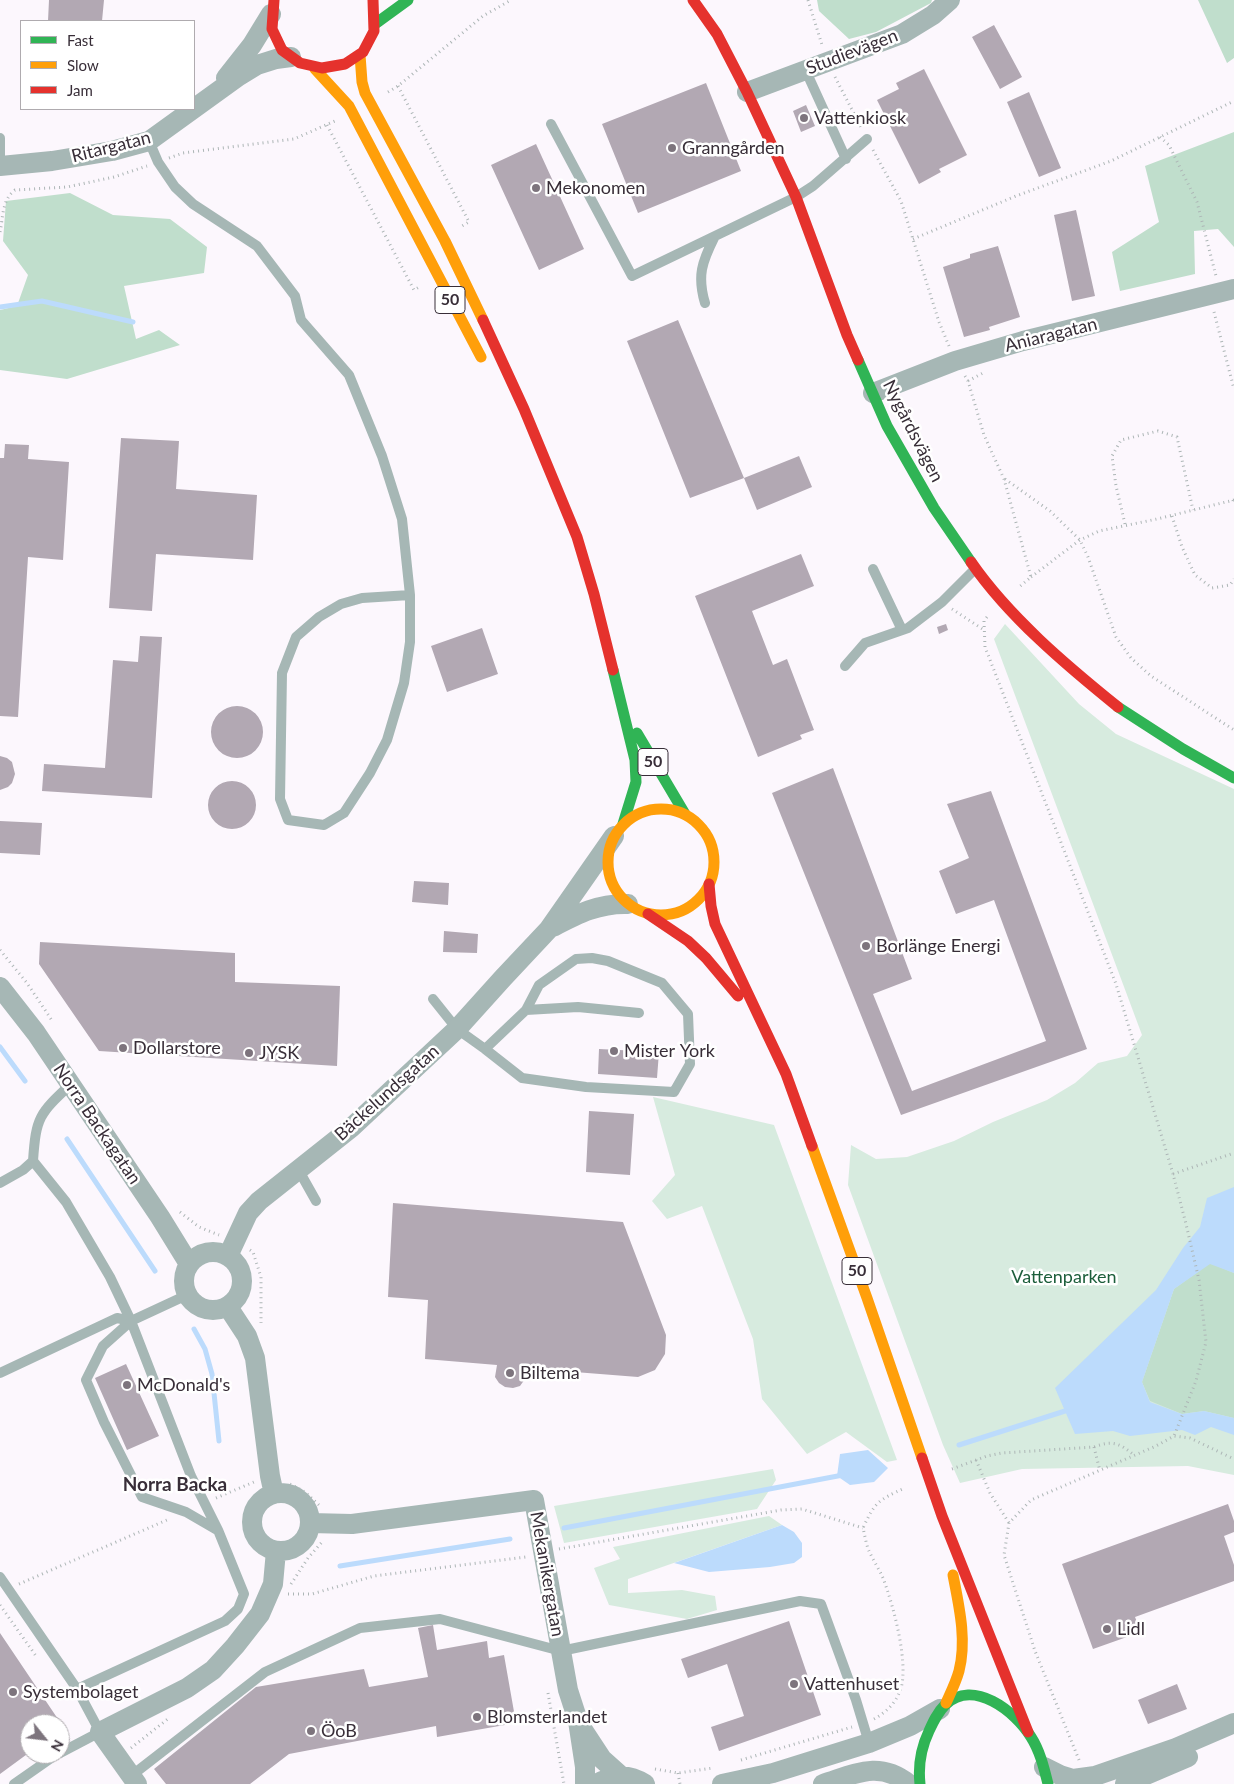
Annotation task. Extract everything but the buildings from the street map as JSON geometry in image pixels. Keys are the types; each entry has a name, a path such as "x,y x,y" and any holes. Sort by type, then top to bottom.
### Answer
{"main road":[{"path":"273,7 272,26 277,41 291,57 301,64 315,68 337,67 349,63 360,55 372,36 376,12 373,0"},
{"path":"375,24 408,0"},
{"name":"Nygårdsvägen","path":"693,0 717,34 747,92 796,197 847,335 872,393 887,426 934,508 1002,602 1079,675 1124,712 1234,778"},
{"name":"50","path":"360,55 364,93 445,241 472,296 524,409 577,537 594,594 635,760 636,782 618,830"},
{"name":"50","path":"315,68 349,106 487,367"},
{"name":"50","path":"519,427 577,537"},
{"name":"50","path":"623,707 649,756 686,814"},
{"path":"652,809 675,810 686,814 702,827 711,844 714,864 709,884 703,894 684,910 666,914 648,914 628,904 610,880 609,850 618,830 631,817 652,809"},
{"name":"50","path":"709,884 715,924 786,1074 867,1298 942,1516 1028,1732"},
{"name":"50","path":"648,914 688,941 706,958 764,1028"},
{"name":"50","path":"942,1516 961,1617 962,1639 960,1667 943,1706"},
{"path":"920,1784 919,1767 921,1753 930,1724 943,1706 954,1699 971,1695 988,1698 1013,1714 1028,1732 1046,1775"}],"street":[{"name":"Studievägen","path":"747,92 902,34 933,15 950,0"},
{"name":"Ritargatan","path":"210,97 252,45 273,7"},
{"name":"Ritargatan","path":"195,108 257,65 291,57"},
{"name":"Ritargatan","path":"0,167 52,161 149,141 192,110"},
{"name":"Aniaragatan","path":"872,393 956,361 1023,341 1223,296"},
{"name":"Bäckelundsgatan","path":"228,1256 248,1213 259,1201 351,1128 457,1029 549,929 618,830"},
{"name":"Bäckelundsgatan","path":"549,929 592,909 612,904 628,904"},
{"name":"Norra Backagatan","path":"0,987 36,1033 71,1084 160,1217 189,1264"},
{"path":"212,1252 228,1256 236,1263 241,1272 242,1282 236,1300 219,1310 210,1311 193,1303 184,1288 185,1271 189,1264 195,1257 212,1252"},
{"path":"228,1306 247,1336 254,1358 272,1485 265,1498 257,1504 253,1513 251,1523 253,1533 266,1548 286,1551 295,1548 308,1533 309,1514 299,1499 283,1493 272,1485"},
{"name":"Mekanikergatan","path":"310,1523 352,1524 534,1500 568,1690 578,1721 588,1781"},
{"path":"134,1780 100,1732 186,1688 213,1670 236,1646 260,1614 272,1584 276,1551"},
{"path":"721,1775 773,1773 866,1734 910,1726 943,1706"},
{"name":"Mekanikergatan","path":"578,1721 602,1759 621,1776"},
{"path":"1046,1775 1060,1775 1073,1779 1095,1776 1176,1748 1234,1723"},
{"path":"1125,1784 1234,1736"},
{"path":"823,1784 874,1770 886,1771 897,1775 909,1784"},
{"path":"588,1781 621,1776 632,1778 647,1776"}],"lane":[{"path":"805,69 846,159"},
{"path":"551,124 632,276 796,197 813,186 867,139"},
{"path":"0,138 0,167"},
{"path":"149,141 158,162 175,187 193,204 257,246 295,296 301,320 349,375 382,456 402,519 410,595 410,642 404,683 387,740 370,773 344,813 324,825 288,820 280,799 282,673 296,637 319,617 341,604 362,598 410,595"},
{"path":"706,303 701,289 702,262 714,238"},
{"path":"846,666 865,643 908,628 942,602 976,568"},
{"path":"872,569 902,630"},
{"path":"434,999 457,1029 522,1078 586,1087 674,1092 690,1064 688,1014 662,983 608,961 592,958 576,959 539,986 526,1010 485,1049"},
{"path":"526,1010 578,1007 639,1013"},
{"path":"0,1183 23,1170 33,1160 35,1132 40,1117 51,1103 71,1084"},
{"path":"33,1160 66,1202 110,1276 131,1320 191,1476 218,1530 244,1594 238,1609 225,1621 77,1689"},
{"path":"298,1169 316,1201"},
{"path":"187,1295 131,1320 103,1346 86,1380 104,1422 142,1497 186,1512 218,1530"},
{"path":"0,1373 117,1318 131,1320"},
{"path":"0,1577 77,1689 100,1732 70,1747"},
{"path":"134,1780 265,1672 360,1628 440,1619 561,1651 800,1601 821,1604 866,1734"},
{"path":"14,1784 43,1764"}],"path":[{"path":"385,94 398,86 483,16 511,0"},
{"path":"398,86 469,222 454,230"},
{"path":"913,239 1016,196 1111,161 1234,101"},
{"path":"0,232 6,202 10,194 16,190 67,187 114,177 183,153 294,139 336,120"},
{"path":"327,125 414,290 426,283"},
{"path":"1160,137 1169,145 1197,202 1218,284 1223,296 1234,389"},
{"path":"1125,524 1116,486 1112,456 1121,440 1158,431 1178,437 1193,510"},
{"path":"1004,479 1050,511 1080,540 1088,557 1116,637 1131,658 1151,676 1234,730"},
{"path":"1031,577 1080,540 1099,531 1125,524 1172,516 1233,500 1234,506"},
{"path":"1172,516 1182,546 1195,575 1212,588 1230,585 1234,579"},
{"path":"942,602 985,630"},
{"path":"1174,1436 1196,1381 1206,1342 1199,1280 1173,1174 1234,1153"},
{"path":"1081,1766 1035,1651 1004,1555 1009,1523 1031,1500 1156,1446 1174,1436 1190,1438 1234,1459"},
{"path":"952,1469 1002,1453 1094,1447 1105,1443 1116,1443 1134,1455"},
{"path":"1094,1447 1100,1471"},
{"path":"976,1460 990,1493 1009,1523"},
{"path":"205,1504 243,1485 272,1485"},
{"path":"739,1760 843,1729 866,1734 894,1702 901,1690 902,1662 898,1629 883,1578 869,1551 863,1528 876,1504 904,1488"},
{"path":"285,1593 312,1594 374,1576 529,1556 544,1551 781,1510 802,1510 863,1528"},
{"path":"8,1589 186,1512"},
{"path":"0,1605 38,1658"},
{"path":"647,1776 678,1773 721,1775"},
{"path":"678,1773 680,1784"},
{"path":"565,1784 588,1781"}],"green space":[{"path":"817,0 932,0 931,3 876,32 849,39 819,11"},
{"path":"1198,0 1234,0 1234,58 1227,63"},
{"path":"1234,132 1234,247 1218,229 1194,231 1195,274 1120,291 1112,252 1159,222 1145,166"},
{"path":"70,193 113,215 170,219 207,247 204,273 124,286 136,339 159,330 180,345 67,379 0,370 0,310 17,306 28,275 3,241 6,201"},
{"name":"Vattenparken","path":"1005,624 1079,704 1116,734 1234,789 1234,1475 1188,1466 1022,1469 960,1483 943,1445 848,1185 851,1145 876,1159 907,1157 954,1141 993,1122 1047,1100 1075,1083 1098,1063 1127,1056 1142,1035 994,639"},
{"path":"653,1097 774,1125 897,1460 887,1462 846,1432 807,1454 762,1399 753,1339 702,1206 667,1219 652,1201 675,1175"},
{"path":"1210,1263 1234,1273 1234,1418 1204,1411 1182,1414 1150,1401 1142,1382 1174,1289"},
{"path":"773,1469 776,1480 757,1509 564,1543 554,1506"},
{"path":"769,1516 782,1525 628,1579 628,1593 682,1590 715,1596 717,1610 687,1619 609,1605 594,1568 620,1559 613,1547"}],"water":[{"name":"Vattenparken","path":"1234,1187 1234,1273 1210,1264 1174,1289 1142,1382 1150,1402 1182,1414 1204,1411 1234,1418 1234,1435 1211,1427 1195,1435 1182,1430 1130,1436 1113,1431 1075,1434 1055,1388 1156,1290 1183,1248 1200,1227 1207,1198"},
{"path":"868,1450 888,1468 874,1482 850,1485 837,1476 840,1454"},
{"path":"782,1525 794,1532 802,1543 802,1557 794,1563 709,1572 674,1563"}],"waterway":[{"path":"0,307 42,301 133,322"},
{"path":"0,1047 25,1081"},
{"path":"67,1139 155,1271"},
{"path":"194,1329 205,1349 212,1374 219,1441"},
{"path":"959,1445 1065,1411"},
{"path":"564,1528 843,1475"},
{"path":"340,1566 510,1539"}],"traffic: fast":[{"path":"375,24 408,0"},
{"path":"858,360 887,426 934,508 971,562"},
{"path":"613,670 635,760 636,782 623,824"},
{"path":"1118,707 1183,749 1234,778"},
{"path":"637,733 685,814"},
{"path":"920,1784 922,1750 934,1721 945,1705 956,1698 968,1695 980,1696 992,1701 1004,1708 1024,1727 1037,1748 1048,1784"}],"traffic: slow":[{"path":"360,55 362,82 365,93 445,241 483,320"},
{"path":"315,69 349,106 481,357"},
{"path":"661,809 681,813 699,824 710,842 714,862 710,882 699,900 681,911 661,915 641,911 623,900 612,882 608,862 612,842 623,824 641,813 661,809"},
{"path":"812,1146 922,1458"},
{"path":"946,1703 959,1671 962,1647 961,1623 953,1575"}],"traffic: jam":[{"path":"274,0 272,29 282,50 300,63 322,68 345,64 363,52 374,31 373,0"},
{"path":"693,0 717,34 747,92 796,197 858,360"},
{"path":"483,320 524,409 577,537 594,594 613,670"},
{"path":"971,562 1020,621 1078,674 1118,707"},
{"path":"709,884 715,924 786,1074 812,1146"},
{"path":"648,914 688,941 706,958 738,996"},
{"path":"922,1458 942,1516 1028,1732"}],"place":[{"name":"Vattenkiosk","path":"804,118"},
{"name":"Granngården","path":"672,148"},
{"name":"Mekonomen","path":"536,188"},
{"name":"Borlänge Energi","path":"866,946"},
{"name":"Dollarstore","path":"123,1048"},
{"name":"Mister York","path":"614,1051"},
{"name":"JYSK","path":"249,1053"},
{"name":"Biltema","path":"510,1373"},
{"name":"McDonald's","path":"127,1385"},
{"name":"Lidl","path":"1107,1629"},
{"name":"Vattenhuset","path":"794,1684"},
{"name":"Systembolaget","path":"13,1692"},
{"name":"Blomsterlandet","path":"477,1717"},
{"name":"ÖoB","path":"311,1731"}],"district":[{"name":"Norra Backa","path":"175,1485"}]}
